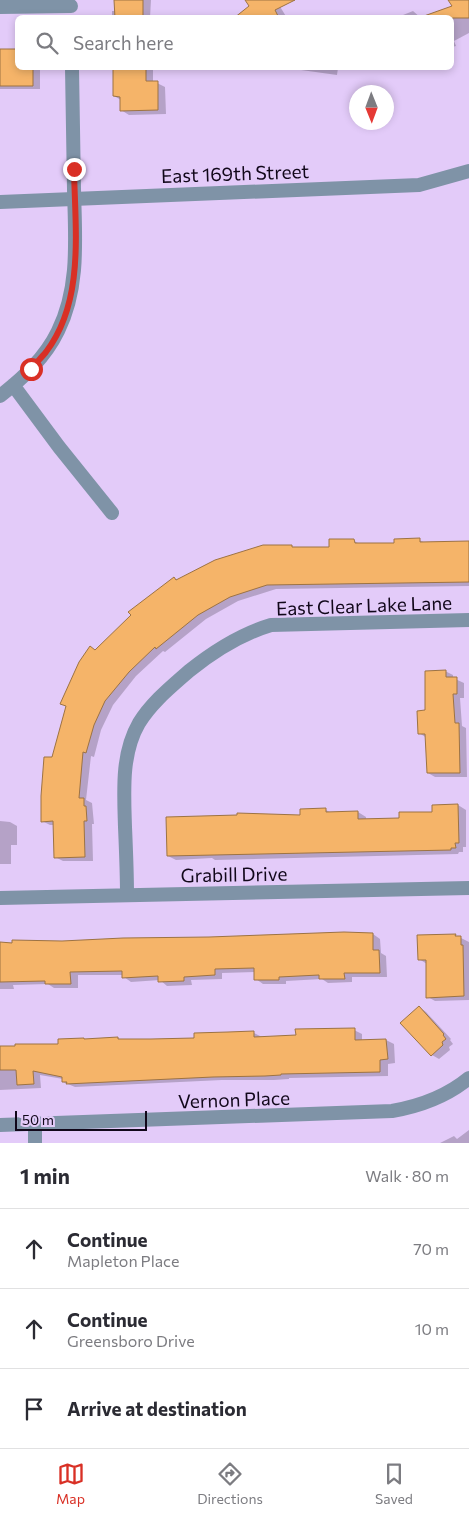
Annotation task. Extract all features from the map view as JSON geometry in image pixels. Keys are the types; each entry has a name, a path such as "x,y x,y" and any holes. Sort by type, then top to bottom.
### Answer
{"street":[{"path":"0,7 71,8"},
{"path":"0,396 13,386 47,351 58,331 70,301 76,252 72,70"},
{"name":"East 169th Street","path":"0,202 418,184 469,171"},
{"path":"13,386 112,513"},
{"name":"East Clear Lake Lane","path":"127,895 124,794 129,746 139,724 153,704 169,688 237,638 271,625 469,620"},
{"name":"Grabill Drive","path":"0,898 469,888"},
{"name":"Vernon Place","path":"0,1125 392,1111 414,1107 437,1099 466,1080"},
{"path":"35,1124 35,1143"}],"building":[{"path":"114,0 143,0 143,15 115,15"},
{"path":"245,0 295,0 275,10 278,15 238,15 249,6"},
{"path":"448,0 469,0 469,18 454,18 454,15 427,15 452,6"},
{"path":"0,49 15,49 15,70 33,70 33,86 0,86"},
{"path":"113,70 146,70 146,81 158,81 158,110 120,111 120,97 113,96"},
{"path":"420,538 420,542 469,541 469,582 267,585 230,597 198,615 156,649 155,647 129,672 105,701 94,725 86,753 83,752 79,798 84,798 84,806 86,806 87,821 84,821 85,857 54,858 53,821 41,822 44,757 52,757 66,706 60,704 79,662 90,646 95,650 131,615 128,612 174,577 176,580 215,560 263,545 329,547 329,539 354,539 355,543 394,543 394,539"},
{"path":"446,670 446,677 457,677 457,694 453,694 455,723 459,723 460,773 427,773 425,734 418,734 417,711 425,710 425,671"},
{"path":"458,804 459,843 455,843 456,848 451,848 451,850 167,856 166,817 237,815 237,813 300,815 300,809 326,808 326,812 358,811 358,819 399,818 399,812 432,812 432,805"},
{"path":"344,932 373,933 373,950 379,950 380,973 344,973 345,979 319,979 319,975 279,977 279,980 254,980 254,968 215,969 215,975 184,977 184,981 158,982 158,976 122,978 122,971 70,972 71,984 45,984 45,981 0,982 0,942 12,943 12,940 62,941"},
{"path":"456,934 455,936 461,936 461,945 463,945 464,996 426,998 426,960 418,960 417,935"},
{"path":"419,1006 444,1034 446,1039 442,1042 443,1045 431,1056 400,1023"},
{"path":"355,1028 355,1040 386,1039 388,1059 380,1060 380,1072 281,1074 66,1084 67,1082 62,1082 62,1077 33,1071 34,1084 17,1085 16,1070 0,1070 0,1046 15,1046 15,1044 58,1044 58,1039 84,1038 194,1038 194,1033 254,1031 254,1037 296,1035 295,1029"}],"route":[{"path":"31,369 47,351 58,331 70,301 76,252 74,169"}]}
